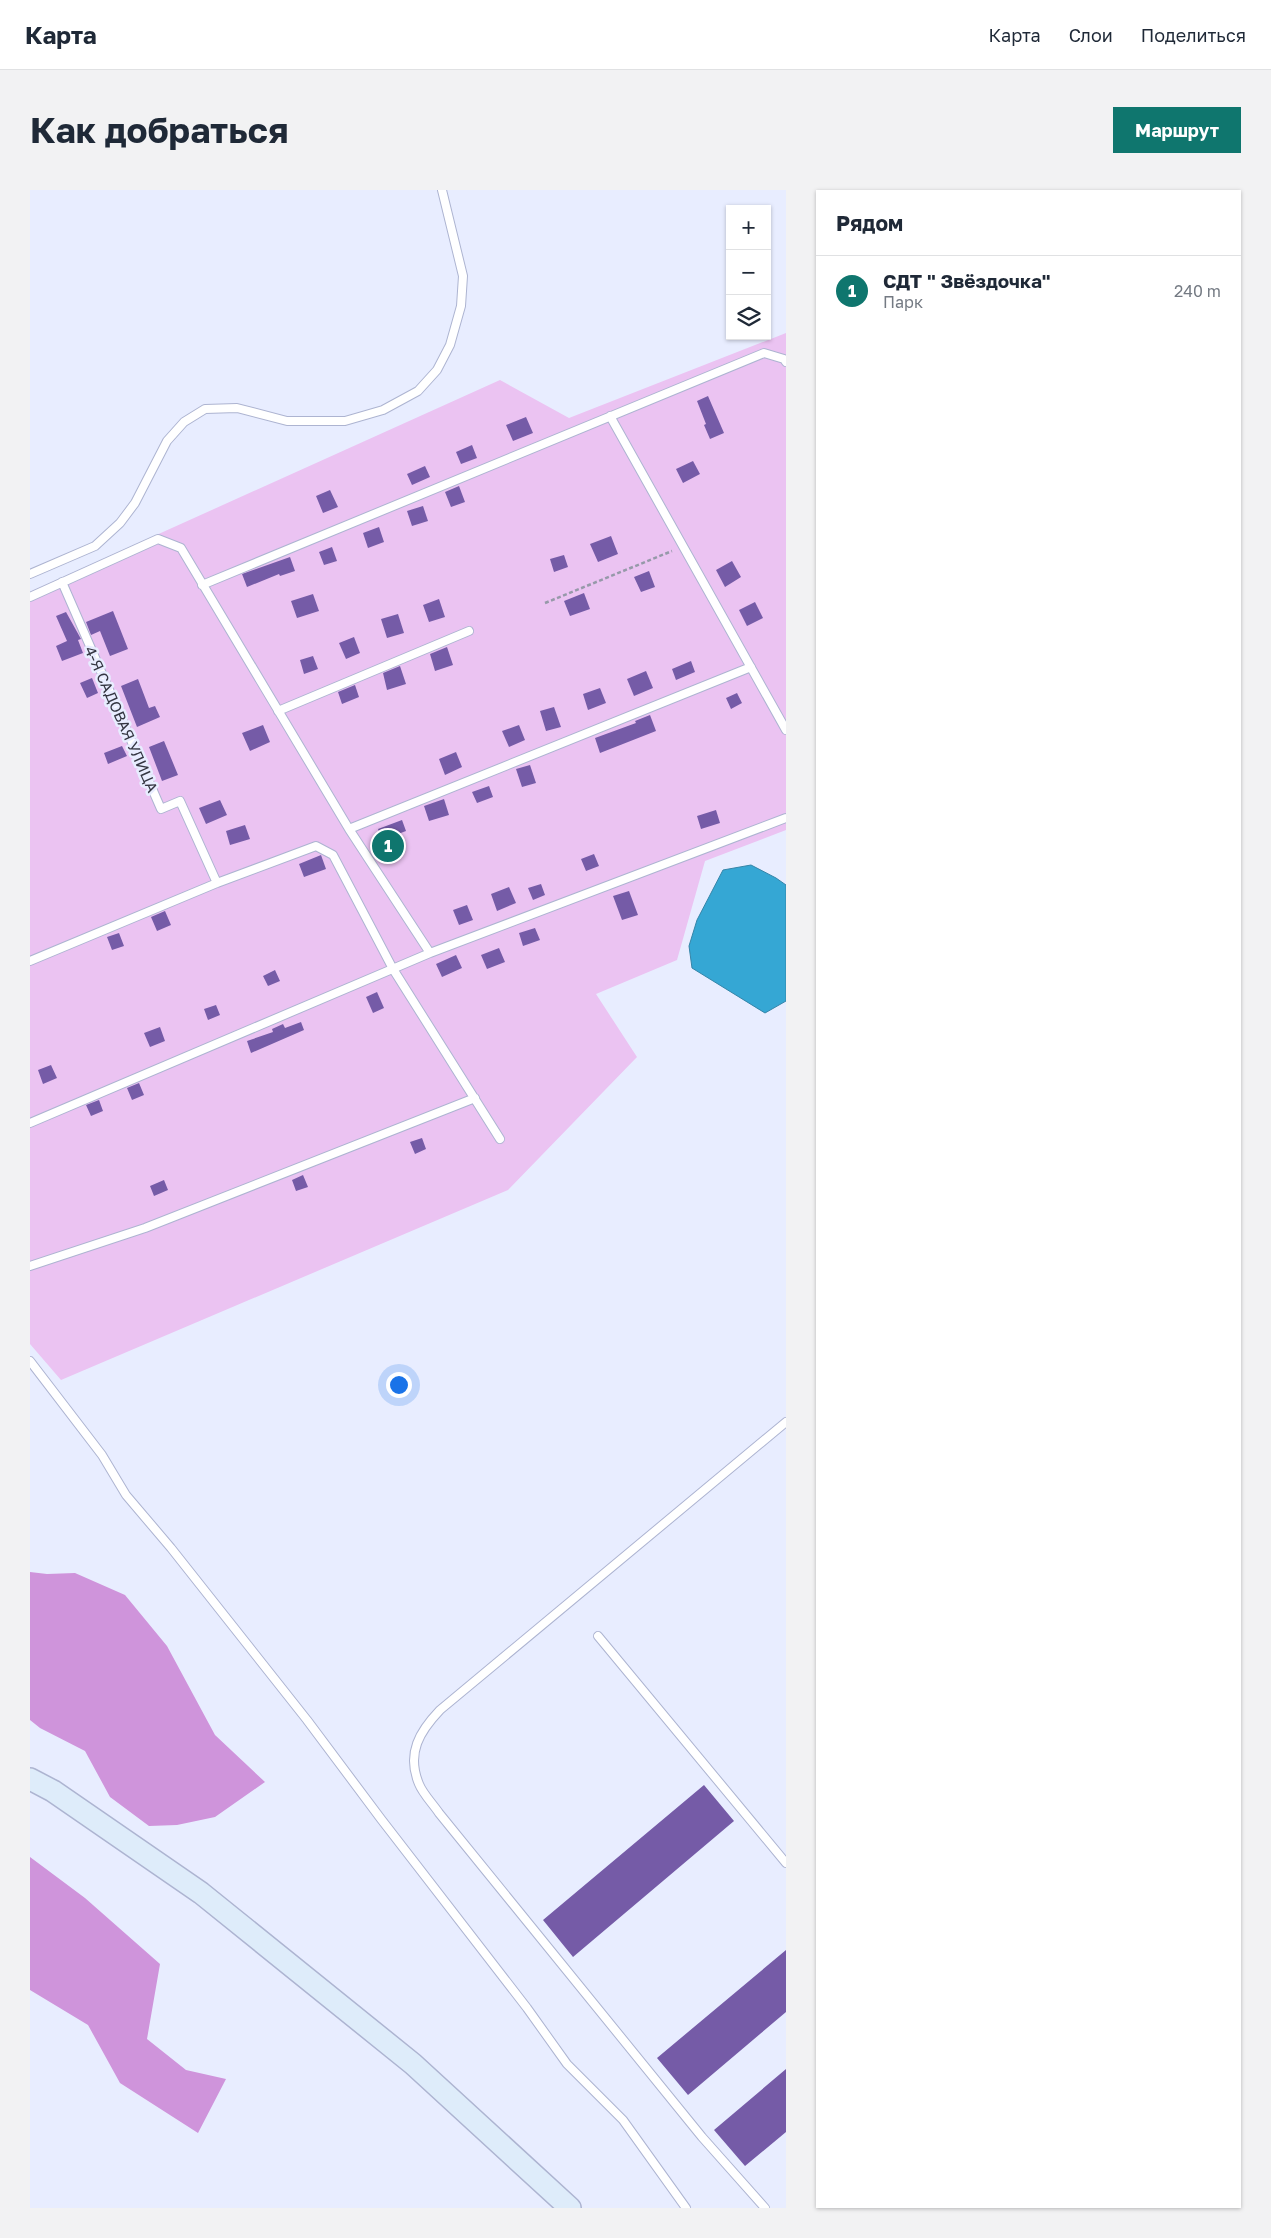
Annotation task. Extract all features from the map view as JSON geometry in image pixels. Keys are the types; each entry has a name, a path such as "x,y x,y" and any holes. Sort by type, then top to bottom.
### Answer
{"street":[{"path":"30,1779 53,1791 208,1899 413,2064 570,2208"}],"lane":[{"path":"30,574 95,546 120,523 135,503 168,441 184,422 205,409 237,408 287,421 345,421 383,410 418,391 437,370 450,345 461,306 463,276 442,190"},
{"path":"202,585 764,353 784,359 786,362"},
{"path":"610,416 786,730"},
{"path":"30,597 158,539 181,548 349,829 430,953"},
{"name":"4-Я САДОВАЯ УЛИЦА","path":"62,582 161,808 180,801 217,883"},
{"path":"278,711 470,631"},
{"path":"349,829 751,667"},
{"path":"30,1123 430,953 786,818"},
{"path":"30,961 217,883 316,846 333,855 393,969 500,1139"},
{"path":"30,1266 145,1228 475,1098"},
{"path":"30,1362 102,1455 131,1502 171,1548 307,1720 527,2008 567,2064 623,2120 686,2208"},
{"path":"765,2208 702,2137 445,1820 419,1784 414,1764 417,1741 423,1727 440,1710 786,1422"},
{"path":"598,1636 786,1863"}],"path":[{"path":"545,602 683,546"}],"shaded area":[{"path":"786,333 786,830 705,861 677,960 596,994 637,1057 508,1190 61,1380 30,1344 30,592 500,380 569,418"},
{"path":"30,1572 47,1574 75,1573 125,1595 167,1646 215,1735 265,1782 215,1817 177,1825 149,1826 110,1797 85,1751 40,1728 30,1720"},
{"path":"30,1857 85,1898 160,1964 147,2039 186,2070 226,2079 198,2133 120,2083 88,2025 30,1990"}],"water":[{"path":"751,865 786,885 786,1001 765,1013 692,968 689,946 697,920 723,870"}],"building":[{"path":"708,396 724,433 710,439 697,401"},
{"path":"526,417 533,433 513,441 506,425"},
{"path":"472,445 477,458 461,464 456,452"},
{"path":"693,461 700,474 683,483 676,469"},
{"path":"425,466 430,477 412,485 407,474"},
{"path":"459,486 465,502 451,507 445,492"},
{"path":"330,490 338,507 323,513 316,496"},
{"path":"423,506 428,521 412,526 407,511"},
{"path":"379,527 384,542 368,548 363,533"},
{"path":"611,536 618,554 598,562 590,544"},
{"path":"332,547 337,561 324,565 319,552"},
{"path":"564,555 568,567 554,572 550,559"},
{"path":"290,557 295,571 280,576 279,574 247,587 242,574"},
{"path":"732,561 741,577 725,587 716,570"},
{"path":"649,571 655,587 641,592 634,577"},
{"path":"584,593 590,609 570,616 564,601"},
{"path":"313,594 319,611 297,618 291,601"},
{"path":"439,599 445,617 429,622 423,605"},
{"path":"755,602 763,618 747,626 739,610"},
{"path":"113,611 128,649 110,656 100,631 91,635 86,622"},
{"path":"66,612 81,639 78,640 83,653 62,661 56,646 67,641 56,616"},
{"path":"398,614 404,633 387,638 381,619"},
{"path":"354,637 360,653 346,659 339,643"},
{"path":"447,647 453,665 435,671 430,654"},
{"path":"313,656 318,669 304,674 300,660"},
{"path":"691,661 695,672 676,680 672,669"},
{"path":"400,666 406,684 387,690 383,673"},
{"path":"646,671 653,688 634,696 627,679"},
{"path":"92,678 98,693 87,698 80,683"},
{"path":"138,679 149,708 155,706 160,717 137,727 121,686"},
{"path":"355,685 359,697 342,704 338,692"},
{"path":"600,688 606,703 588,710 583,694"},
{"path":"737,693 742,703 731,709 726,698"},
{"path":"554,707 561,727 546,731 540,711"},
{"path":"650,715 656,731 600,753 595,738 636,723 635,721"},
{"path":"263,725 270,742 250,751 242,733"},
{"path":"519,725 525,740 509,747 502,731"},
{"path":"164,741 178,775 162,781 149,747"},
{"path":"122,746 127,756 108,764 104,753"},
{"path":"456,752 462,767 445,775 439,759"},
{"path":"530,765 536,783 522,787 516,769"},
{"path":"489,786 493,797 477,803 472,792"},
{"path":"444,799 449,815 429,821 424,806"},
{"path":"220,800 227,815 206,824 199,808"},
{"path":"716,810 720,823 701,829 697,816"},
{"path":"402,820 406,831 382,840 378,829"},
{"path":"245,825 250,839 230,845 226,831"},
{"path":"594,854 599,866 586,871 581,859"},
{"path":"321,855 326,869 304,877 299,864"},
{"path":"541,884 545,895 533,900 528,888"},
{"path":"509,887 516,903 497,911 491,894"},
{"path":"629,891 638,915 622,920 613,896"},
{"path":"467,905 473,920 459,925 453,910"},
{"path":"165,911 171,925 157,931 151,917"},
{"path":"535,928 540,940 523,946 519,933"},
{"path":"119,933 124,946 112,950 107,937"},
{"path":"499,948 505,962 487,969 481,955"},
{"path":"456,955 462,968 442,977 436,964"},
{"path":"275,970 280,981 268,986 263,976"},
{"path":"377,992 384,1008 373,1013 366,997"},
{"path":"216,1005 220,1015 208,1020 204,1009"},
{"path":"301,1022 304,1030 251,1053 247,1041 273,1032 272,1029 283,1024 285,1028"},
{"path":"160,1027 165,1041 150,1047 144,1033"},
{"path":"51,1065 57,1078 43,1084 38,1070"},
{"path":"139,1083 144,1095 132,1100 127,1088"},
{"path":"99,1100 103,1111 91,1116 86,1105"},
{"path":"422,1138 426,1149 415,1154 410,1142"},
{"path":"303,1175 308,1187 296,1191 292,1180"},
{"path":"164,1180 168,1190 154,1196 150,1186"},
{"path":"704,1785 734,1821 573,1957 543,1920"},
{"path":"786,1950 786,2012 688,2095 657,2058"},
{"path":"786,2069 786,2132 745,2166 714,2130"}],"place":[{"name":"СДТ \" Звёздочка\"","path":"388,846"}]}
